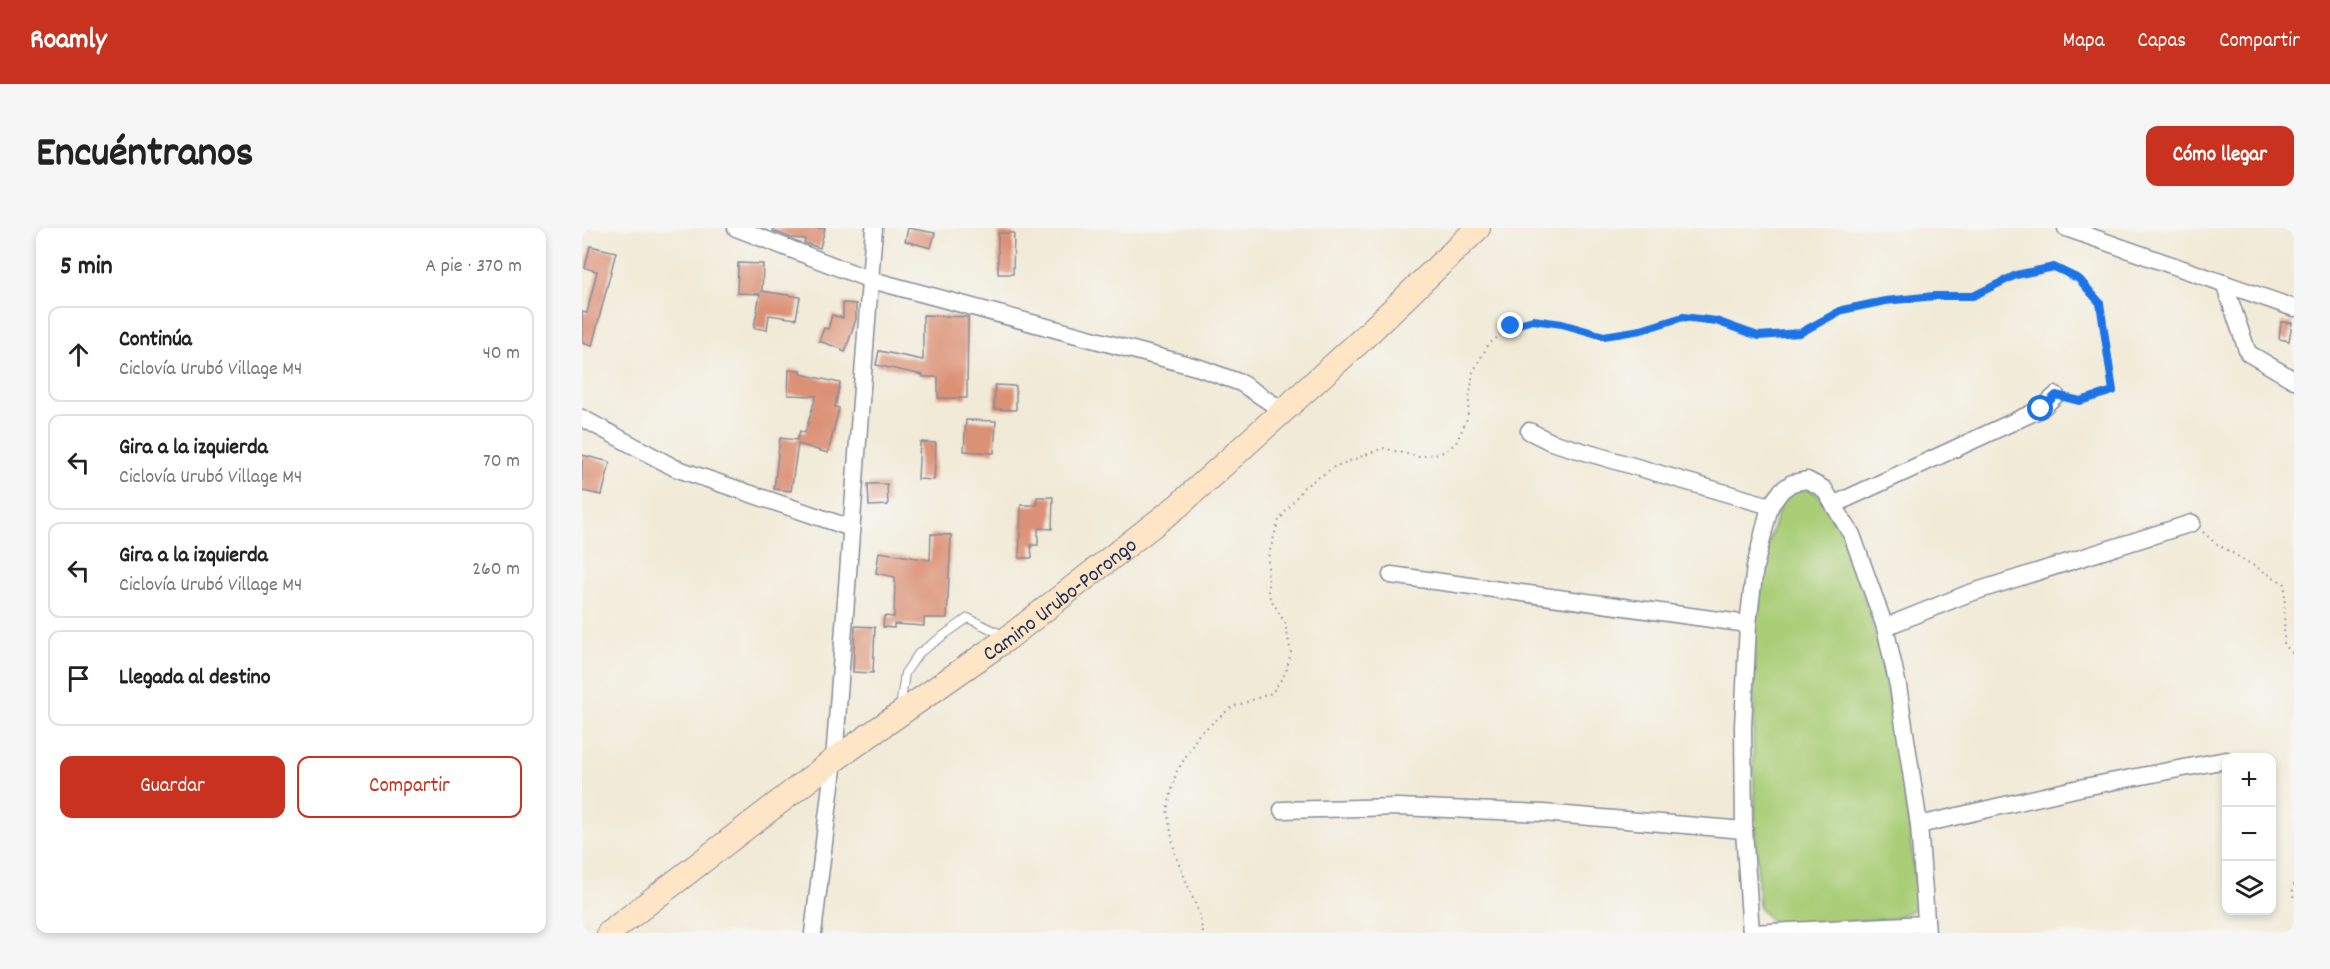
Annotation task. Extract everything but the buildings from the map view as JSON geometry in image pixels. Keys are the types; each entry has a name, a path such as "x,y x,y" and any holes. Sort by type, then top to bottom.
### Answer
{"main road":[{"name":"Camino Urubo-Porongo","path":"609,933 834,760 1008,638 1179,505 1357,344 1478,228"}],"street":[{"path":"736,228 868,279 1200,368 1241,383 1282,411"},
{"path":"813,933 834,760 868,279 874,228"},
{"path":"2066,228 2294,308"},
{"path":"2224,284 2248,353 2294,380"},
{"path":"1835,504 2041,409 2056,395"},
{"path":"582,418 675,468 851,528"},
{"path":"1529,431 1551,442 1770,506"},
{"path":"1807,480 1824,489 1835,504 1852,535 1886,627 1899,686 1919,825 1926,929 1751,933 1744,830 1743,726 1748,624 1755,567 1770,506 1782,490 1792,483 1807,480"},
{"path":"1886,627 1967,594 2192,523"},
{"path":"1391,575 1748,624"},
{"path":"1919,825 2079,788 2222,761"},
{"path":"1282,810 1398,807 1543,813 1744,830"}],"lane":[{"path":"899,714 904,673 919,653 968,618 1008,638"}],"path":[{"path":"1203,933 1199,913 1175,854 1167,810 1176,773 1199,734 1232,707 1272,693 1286,672 1291,652 1285,623 1268,594 1268,558 1278,522 1304,487 1334,467 1383,448 1419,457 1444,452 1456,443 1467,419 1473,372 1488,345 1511,326 1533,320 1562,324 1604,336 1641,330 1683,317 1716,321 1758,336 1800,333 1842,310 1885,301 1935,296 1973,296 2016,275 2054,267 2079,279 2100,303 2113,391 2080,401 2056,395"},
{"path":"2192,523 2215,543 2285,584 2284,644 2294,655"},
{"path":"2294,884 2292,895 2294,897"}],"green space":[{"path":"1802,489 1814,492 1822,499 1842,533 1866,601 1887,685 1902,770 1917,899 1916,908 1894,919 1825,923 1772,922 1759,907 1753,759 1755,621 1766,552 1780,505 1791,492"}],"route":[{"path":"1511,326 1533,320 1562,324 1604,336 1641,330 1683,317 1716,321 1758,336 1800,333 1842,310 1885,301 1935,296 1973,296 2016,275 2054,267 2079,279 2100,303 2113,391 2080,401 2056,395 2041,409"}]}
